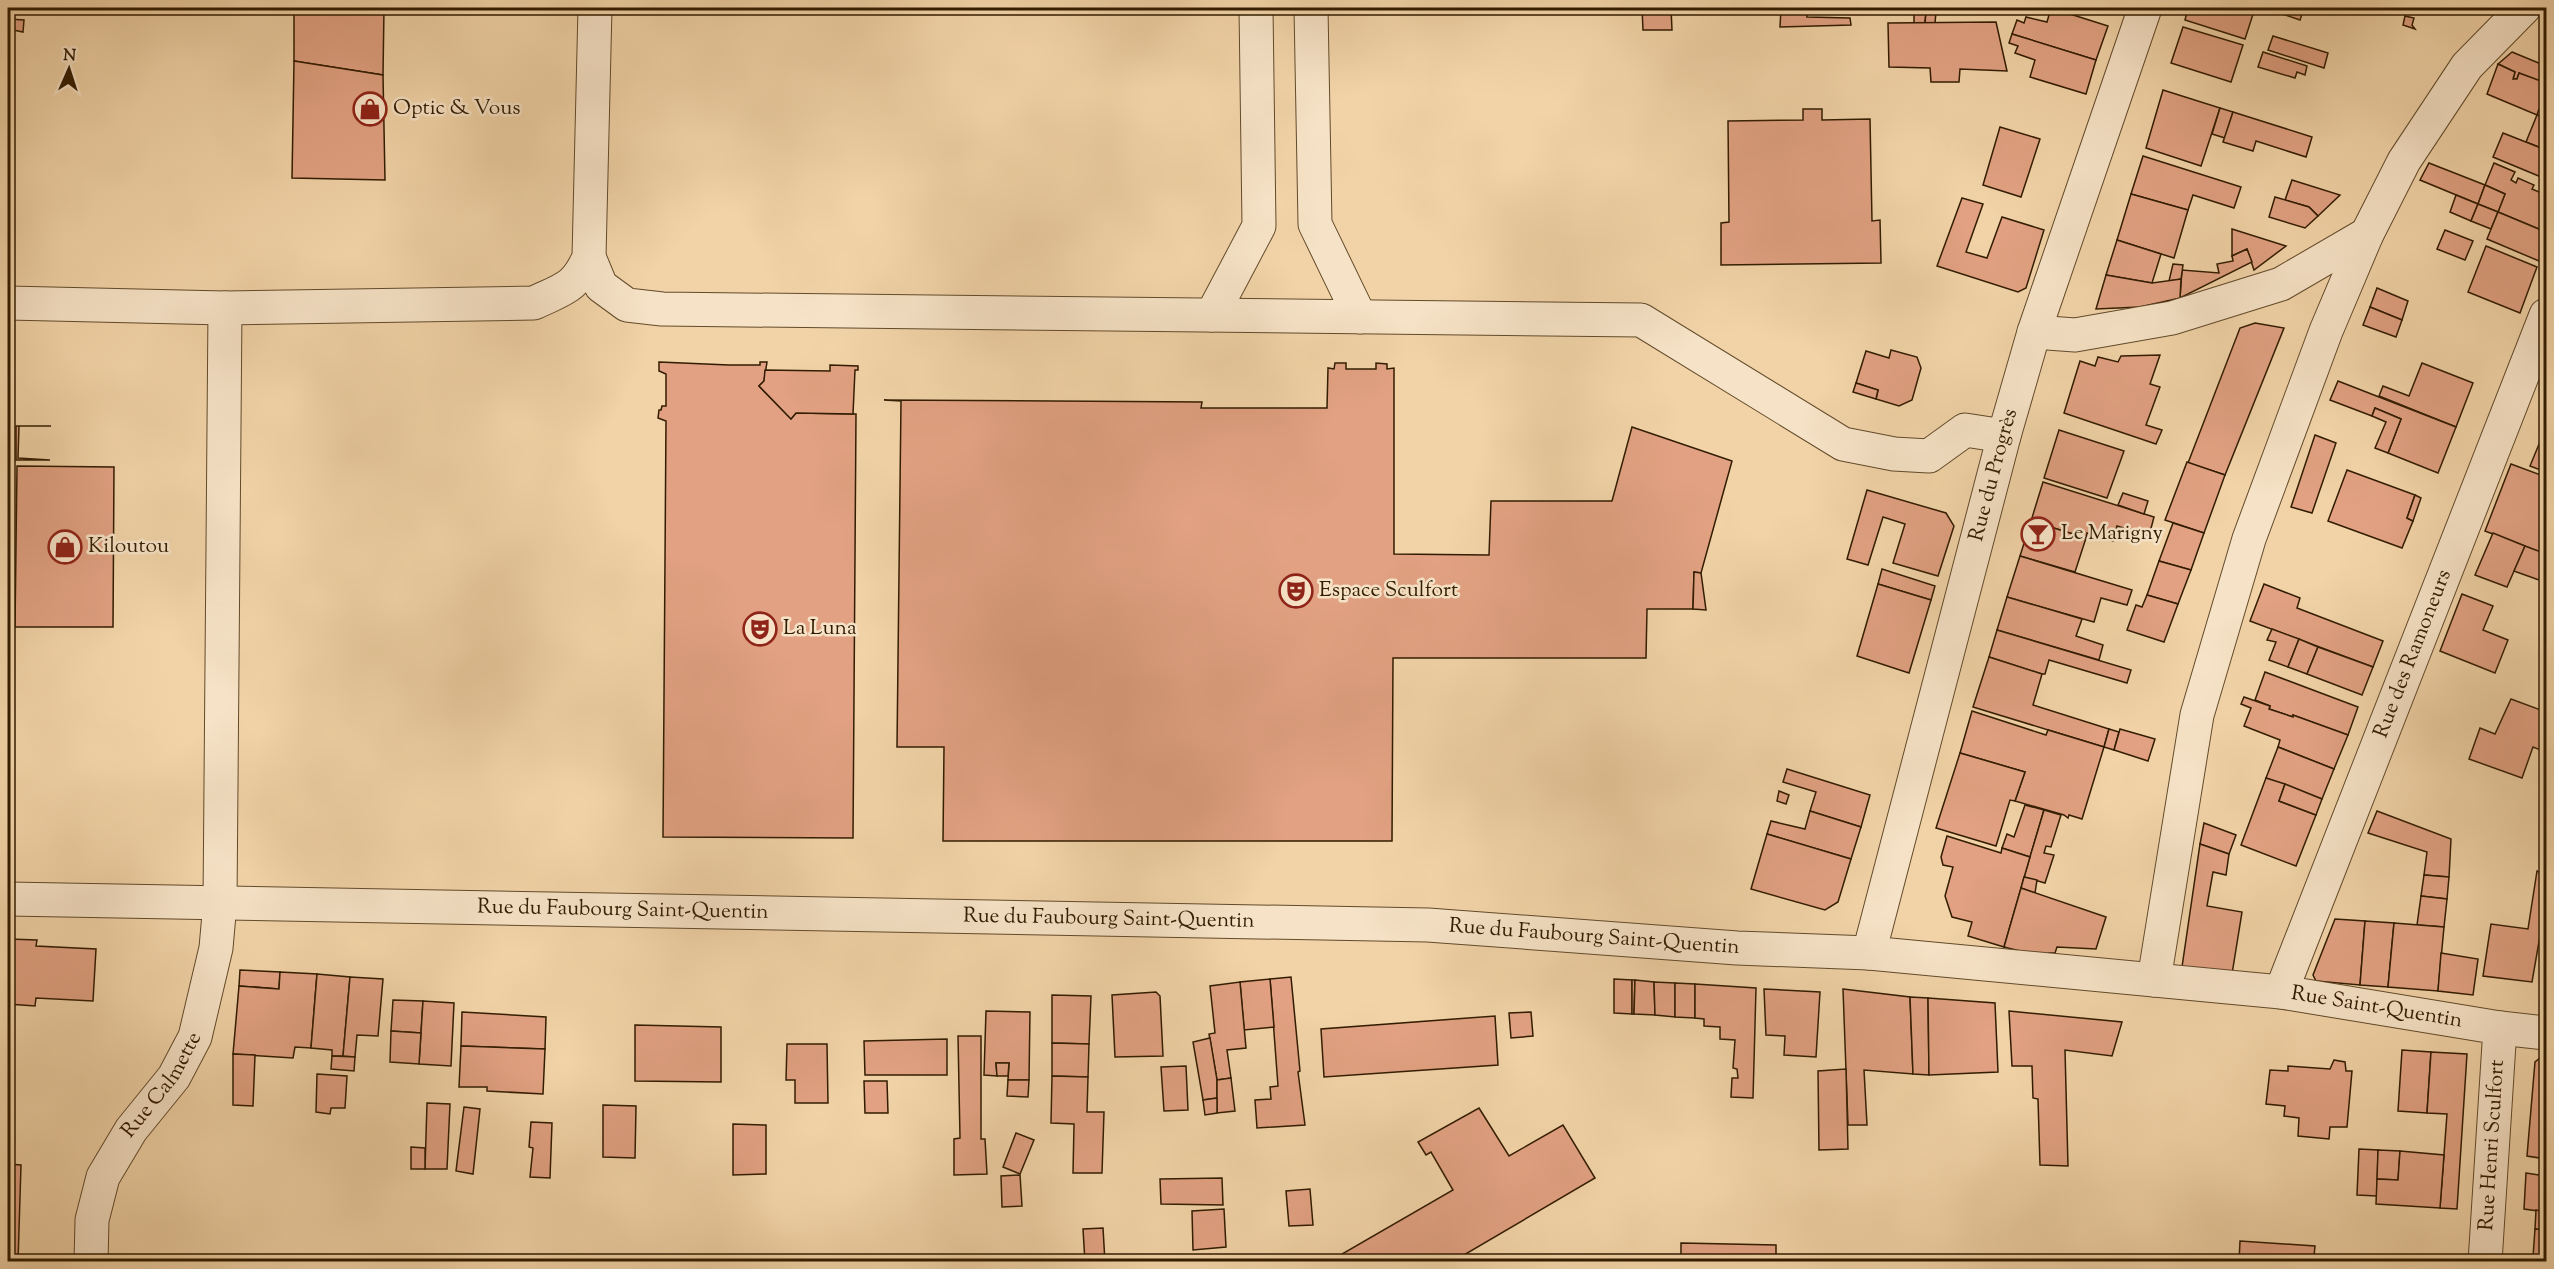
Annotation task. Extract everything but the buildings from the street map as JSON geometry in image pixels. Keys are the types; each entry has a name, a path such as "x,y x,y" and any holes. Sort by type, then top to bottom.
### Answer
{"street":[{"path":"8,303 225,308 534,303 567,287 581,276 589,257 596,8"},
{"path":"1212,315 1259,226 1256,8"},
{"path":"1311,8 1315,224 1360,317"},
{"name":"Rue du Progrès","path":"1869,953 2004,436 2034,332 2145,8"},
{"path":"2154,980 2197,715 2253,528 2326,331 2367,234 2404,161 2467,66 2524,8"},
{"path":"2034,332 2075,334 2172,318 2280,284 2367,234"},
{"path":"589,257 601,286 627,305 662,309 1641,320 1843,444 1894,454 1929,456 1965,430 2004,436"},
{"name":"Rue Calmette","path":"91,1262 92,1220 103,1177 131,1130 174,1077 195,1037 216,948 219,903 225,308"},
{"name":"Rue des Ramoneurs","path":"2281,992 2547,315"},
{"name":"Rue du Faubourg Saint-Quentin","path":"8,899 1428,925 1737,948 1869,953 2207,985"},
{"name":"Rue Saint-Quentin","path":"2207,985 2281,992 2500,1028 2547,1033"},
{"name":"Rue Henri Sculfort","path":"2485,1262 2500,1028"}],"place":[{"name":"Optic & Vous","path":"370,109"},
{"name":"Le Marigny","path":"2038,534"},
{"name":"Kiloutou","path":"65,547"},
{"name":"Espace Sculfort","path":"1296,591"},
{"name":"La Luna","path":"760,629"}]}
